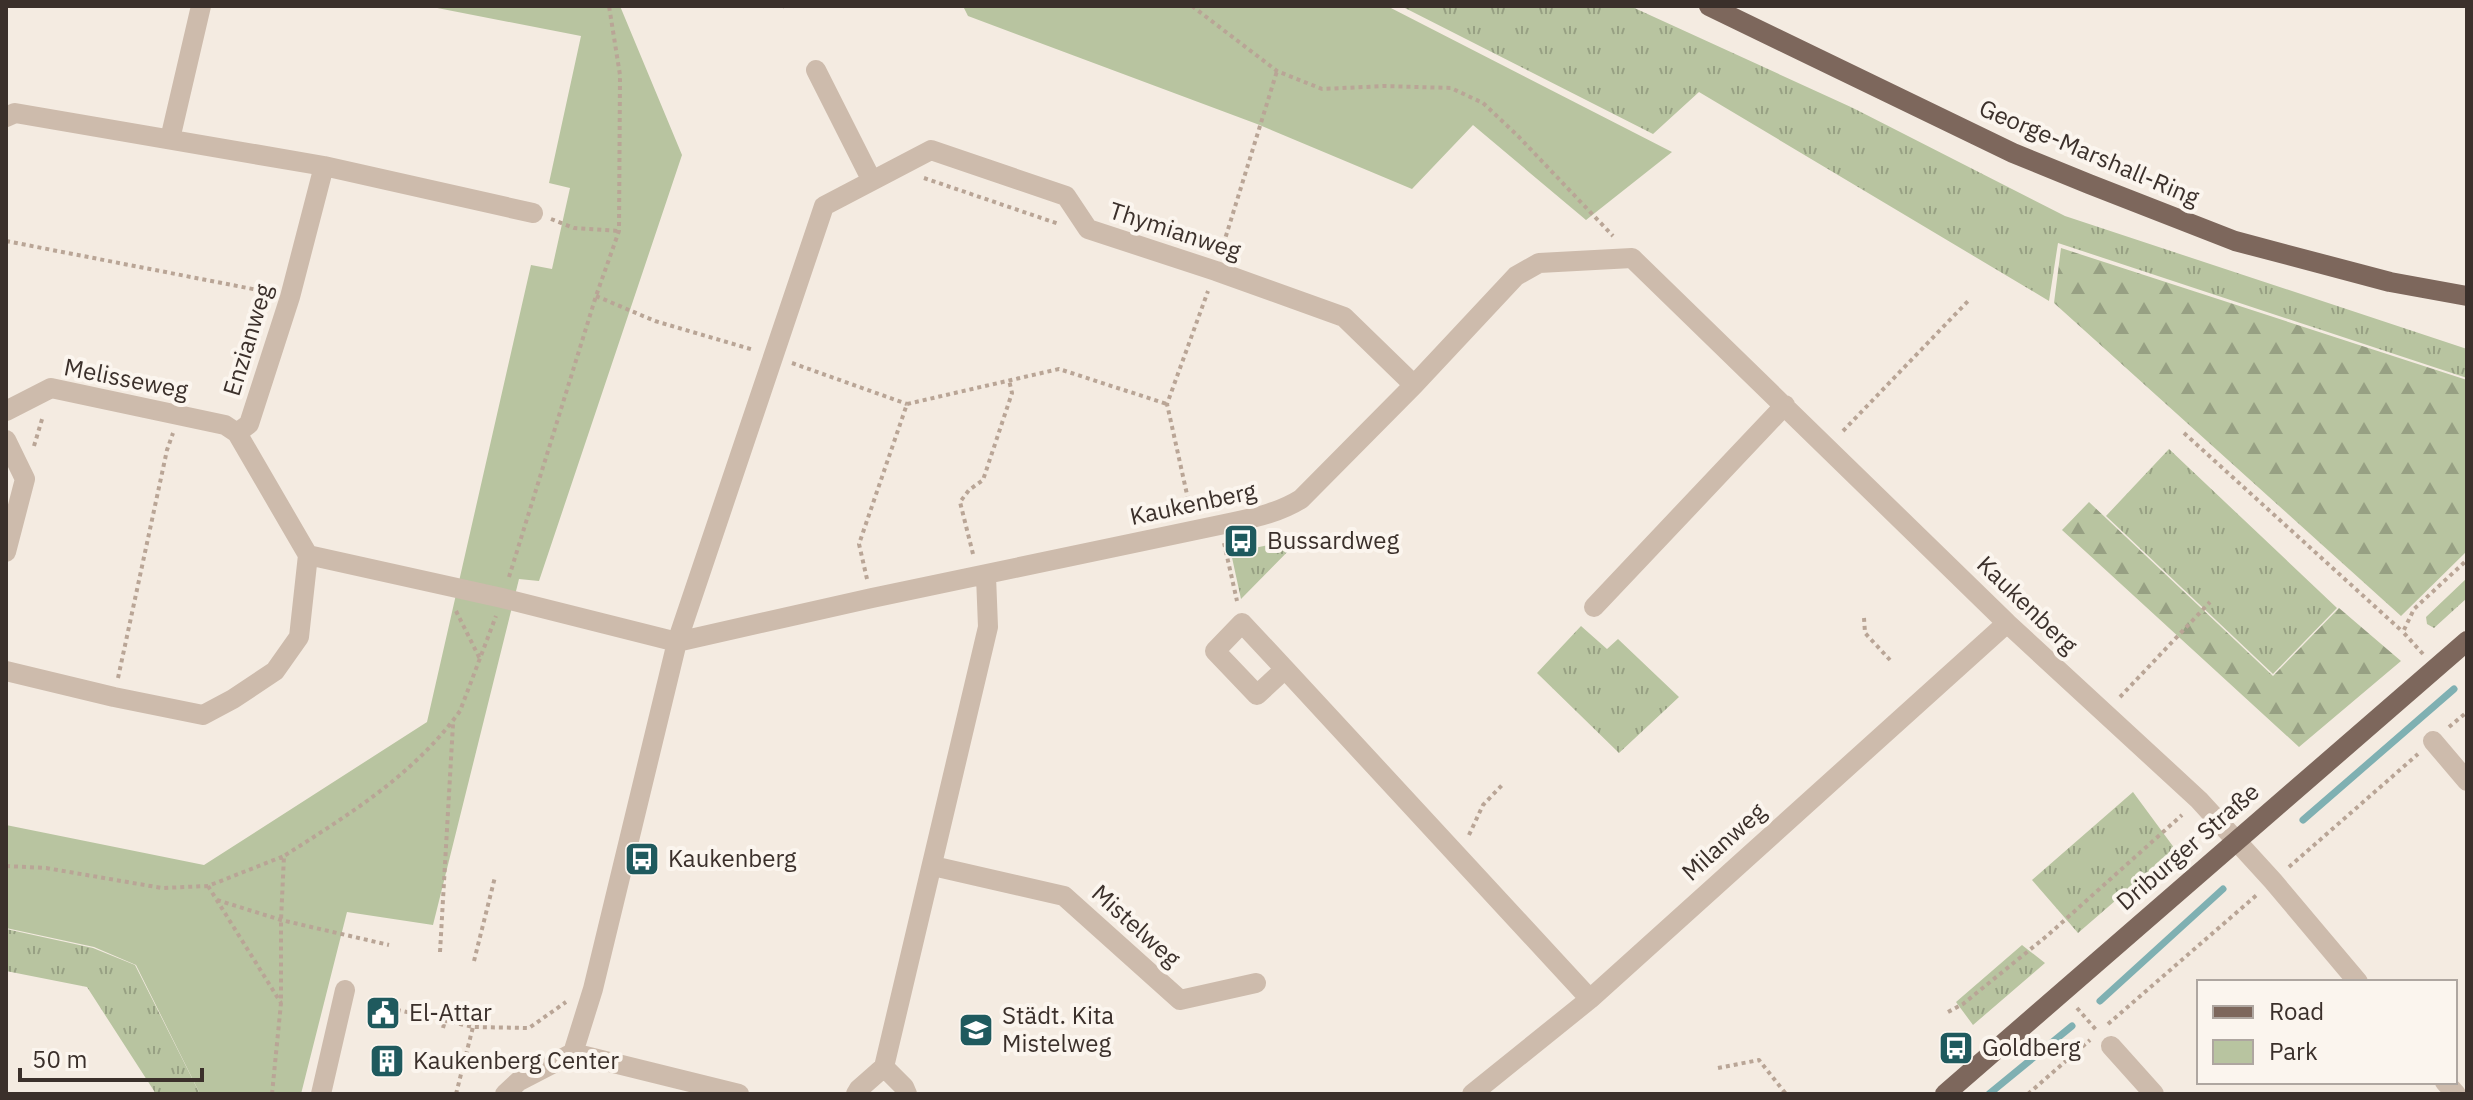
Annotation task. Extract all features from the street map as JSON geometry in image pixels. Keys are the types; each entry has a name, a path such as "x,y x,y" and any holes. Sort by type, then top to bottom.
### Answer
{"main road":[{"name":"George-Marshall-Ring","path":"1709,6 2013,153 2235,241 2390,282 2467,296"},
{"name":"Driburger Straße","path":"1945,1094 2467,641"}],"street":[{"path":"170,139 201,6"},
{"path":"816,70 871,179"},
{"path":"6,117 15,113 324,166 533,213"},
{"name":"Thymianweg","path":"677,642 824,206 931,150 1066,196 1088,229 1344,317 1414,385"},
{"name":"Enzianweg","path":"308,555 237,433 249,424 290,297 324,166"},
{"name":"Kaukenberg","path":"677,642 1269,515 1301,499 1516,276 1539,263 1632,258 2007,623 2199,800 2273,881 2356,980"},
{"name":"Melisseweg","path":"6,411 51,388 225,425 237,433"},
{"path":"1594,607 1785,405"},
{"path":"6,440 25,479 6,552"},
{"path":"6,671 203,715 275,671 299,637 308,555 502,598 677,642 588,1005 573,1053"},
{"path":"856,1094 884,1067 933,866 988,627 982,577"},
{"path":"1285,669 1257,695 1215,651 1242,623 1285,669 1457,854 1590,999"},
{"name":"Milanweg","path":"1472,1094 1590,999 2007,623"},
{"path":"2433,741 2467,781"},
{"name":"Mistelweg","path":"933,866 1064,896 1180,1000 1256,983"},
{"path":"321,1094 345,990"},
{"path":"2104,1040 2154,1094"},
{"path":"505,1094 519,1081 573,1053 739,1094"},
{"path":"884,1067 907,1094"}],"path":[{"path":"6,866 46,868 162,888 208,886 284,856 361,807 416,763 453,722 460,711 502,598 619,231 620,75 609,6"},
{"path":"1192,6 1277,71 1322,89 1385,86 1451,88 1483,103 1568,187 1632,258"},
{"path":"1196,530 1167,404 1216,271 1277,71"},
{"path":"904,163 910,173 1069,228 1088,229"},
{"path":"574,228 619,231"},
{"path":"6,241 290,297"},
{"path":"596,296 655,321"},
{"path":"1827,448 1969,300"},
{"path":"872,598 859,544 907,404 1059,369 1167,404"},
{"path":"982,577 960,502 969,490 983,480 1012,393 1009,380"},
{"path":"25,479 51,388"},
{"path":"114,697 167,450 179,416"},
{"path":"2184,433 2403,632 2435,667"},
{"path":"1220,526 1242,623"},
{"path":"2403,632 2414,609 2467,560"},
{"path":"458,589 454,607 480,659"},
{"path":"2104,713 2210,602"},
{"path":"1864,618 1865,633 1890,660"},
{"path":"2028,1094 2104,1040 2273,881 2467,712"},
{"path":"440,952 453,722"},
{"path":"1457,854 1483,805 1504,783"},
{"path":"1948,1012 1963,1004 2048,935 2199,800"},
{"path":"272,1094 281,1003 284,856"},
{"path":"474,961 495,877"},
{"path":"208,886 281,1003"},
{"path":"217,900 281,920 389,945"},
{"path":"2062,992 2104,1040"},
{"path":"389,1008 473,1027 529,1028 566,1002 588,1005"},
{"path":"443,1028 445,1021"},
{"path":"456,1094 473,1027"},
{"path":"1718,1068 1759,1060 1786,1094"}],"green space":[{"path":"427,6 620,6 682,155 539,581 519,579 433,925 347,912 301,1094 200,1094 136,965 94,947 6,928 6,825 204,865 427,722 531,265 552,269 570,188 549,183 581,36"},
{"path":"963,6 1387,6 1672,152 1586,220 1473,125 1412,189 1257,124 968,16"},
{"path":"1401,6 1630,6 1853,108 2065,216 2467,349 2467,378 2058,243 2049,301 1699,92 1653,134"},
{"path":"2061,248 2467,380 2467,551 2401,616 2054,303"},
{"path":"2169,449 2337,608 2273,674 2106,516"},
{"path":"2089,502 2273,676 2339,608 2401,661 2299,747 2062,530"},
{"path":"1301,538 1241,599 1231,553"},
{"path":"2467,578 2467,598 2434,628 2427,624 2426,617"},
{"path":"1581,626 1607,649 1618,639 1679,697 1619,753 1537,673"},
{"path":"2133,792 2175,849 2078,933 2032,880"},
{"path":"6,929 93,948 135,965 200,1094 156,1094 87,987 6,971"},
{"path":"2022,945 2045,963 1973,1025 1956,1002"}],"waterway":[{"path":"2303,820 2454,689"},
{"path":"2100,1001 2223,889"},
{"path":"1989,1094 2072,1026"}],"place":[{"name":"Bussardweg","path":"1241,541"},
{"name":"Kaukenberg","path":"642,859"},
{"name":"El-Attar","path":"383,1013"},
{"name":"Städt. Kita Mistelweg","path":"976,1030"},
{"name":"Goldberg","path":"1956,1048"},
{"name":"Kaukenberg Center","path":"387,1061"}]}
